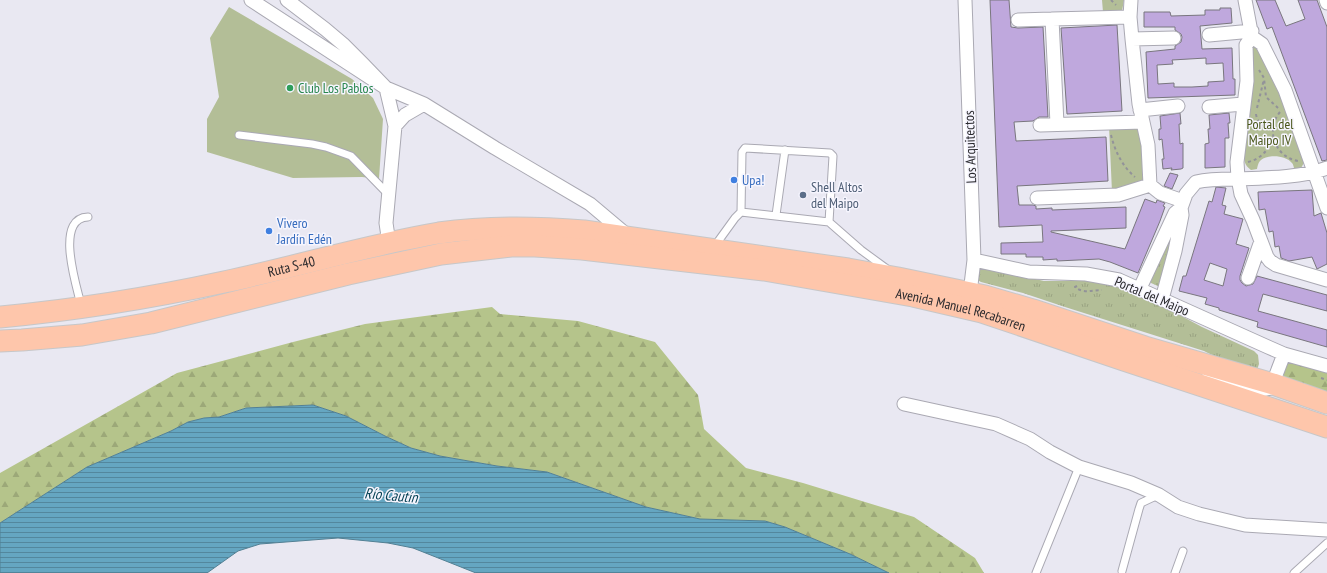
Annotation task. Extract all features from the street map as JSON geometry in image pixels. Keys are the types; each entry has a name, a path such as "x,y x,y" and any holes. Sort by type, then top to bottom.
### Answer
{"main road":[{"name":"Avenida Manuel Recabarren","path":"583,240 629,238 713,249 898,278 970,293 1033,310 1145,347 1327,403"},
{"name":"Ruta S-40","path":"0,317 82,307 167,294 225,282 391,253 441,254 511,246 535,246 583,240"},
{"name":"Avenida Manuel Recabarren","path":"583,240 913,296 982,312 1327,427"},
{"name":"Ruta S-40","path":"0,341 82,335 151,323 391,253"}],"street":[{"path":"251,0 386,88 424,104 590,204 629,238"},
{"path":"287,0 344,45 386,88 395,126 386,223 391,253"},
{"name":"Los Arquitectos","path":"965,0 974,260 970,293"},
{"path":"1131,0 1130,17 1132,39 1142,116 1148,145 1148,186"},
{"path":"1245,0 1252,34 1262,44 1285,90 1286,108 1312,167 1327,208"},
{"path":"1018,20 1130,17"},
{"path":"1052,19 1057,124"},
{"path":"1209,34 1252,34"},
{"path":"1252,34 1246,45 1247,81 1243,104 1237,172 1241,194 1270,261 1276,265 1325,278"},
{"path":"1132,39 1174,38"},
{"path":"395,126 405,116 424,104"},
{"path":"1209,107 1243,104"},
{"path":"1040,125 1142,116 1178,106"},
{"path":"1140,288 1175,213 1182,204 1189,189 1196,182 1237,172 1312,167 1327,168"},
{"path":"1148,186 1160,194 1182,204"},
{"path":"1037,198 1118,195 1148,186"},
{"path":"583,240 591,220 590,204"},
{"path":"1162,299 1175,252 1182,215 1182,204"},
{"path":"1248,278 1261,241"},
{"name":"Portal del Maipo","path":"974,260 1029,272 1086,274 1119,280 1140,288 1280,352 1327,366"},
{"path":"1276,410 1267,401 1267,385 1280,352"},
{"path":"1124,360 1166,367 1259,390 1267,385"},
{"path":"904,404 996,424 1030,439 1079,468 1131,483 1159,495 1178,507 1199,514 1245,525 1327,530"}],"lane":[{"path":"239,135 312,144 326,147 351,156 389,194"},
{"path":"713,249 741,212 742,152 745,148 832,154 829,222"},
{"path":"776,215 785,150"},
{"path":"741,212 829,222 861,250 898,278"},
{"path":"82,307 70,261 70,243 73,228 76,222 79,219 88,217"},
{"path":"1036,573 1079,468"},
{"path":"1122,571 1139,509 1142,503 1159,495"},
{"path":"1294,573 1327,543"},
{"path":"1175,573 1183,551"}],"path":[{"path":"1237,172 1261,156 1268,149 1273,139 1273,130 1276,118 1286,108 1266,97 1264,78 1262,74 1256,68 1246,66"},
{"path":"1264,78 1256,117 1266,128 1273,130"},
{"path":"1110,130 1113,143 1122,162 1130,173 1148,186"},
{"path":"1273,139 1285,156 1312,167"}],"green space":[{"path":"1102,0 1124,0 1122,11 1103,12"},
{"name":"Club Los Pablos","path":"229,7 352,79 373,98 383,119 379,179 362,177 293,178 207,152 207,119 219,97 210,38"},
{"name":"Portal del Maipo IV","path":"1253,46 1257,46 1280,92 1305,161 1301,168 1294,169 1293,164 1289,160 1277,156 1264,158 1259,163 1257,169 1251,170 1245,162 1244,152 1251,48"},
{"path":"1109,126 1137,126 1141,140 1145,182 1112,192"},
{"path":"1176,226 1161,284 1158,286 1151,283 1151,280"},
{"path":"981,268 1044,281 1092,281 1111,284 1172,311 1202,327 1254,351 1258,355 1259,364 1257,370 1214,356 1204,351 1023,293 981,282 976,279 978,270"},
{"path":"492,307 500,314 578,321 655,342 698,395 704,429 746,468 803,483 914,517 975,558 984,573 889,573 850,554 785,527 765,521 700,519 646,507 547,472 497,466 440,456 411,448 346,416 313,405 246,408 219,417 204,418 188,422 171,431 87,467 0,523 0,473 177,373 365,324"},
{"path":"1291,361 1327,372 1327,394 1285,380 1282,373 1287,362"}],"water":[{"name":"Río Cautín","path":"313,405 346,416 411,448 440,456 497,466 547,472 646,507 700,519 765,521 785,527 850,554 889,573 476,573 413,548 388,543 338,538 260,544 238,551 207,573 0,573 0,523 87,467 171,431 188,422 204,418 219,417 246,408"}],"building":[{"path":"990,0 1009,0 1011,27 1043,27 1048,117 1039,117 1033,121 1014,122 1016,141 1106,137 1108,181 1017,186 1019,205 1033,205 1036,206 1036,209 1052,208 1052,210 1126,207 1126,228 1051,231 1125,249 1145,199 1156,203 1157,200 1165,203 1160,221 1138,273 1099,259 1057,261 1057,259 1043,260 1043,257 1026,257 1026,254 1001,254 1001,243 1043,242 1042,225 999,227"},
{"path":"1256,0 1275,0 1286,26 1305,19 1298,0 1317,0 1327,27 1327,160 1322,161 1272,27 1267,29"},
{"path":"1220,8 1231,8 1232,23 1200,26 1202,49 1232,48 1235,95 1148,98 1146,52 1175,49 1175,46 1181,42 1182,37 1181,34 1175,30 1175,27 1144,27 1144,12 1170,12 1171,16 1205,15 1205,10 1220,10","holes":["1206,58 1206,64 1223,63 1224,81 1208,82 1208,86 1192,87 1174,87 1174,83 1158,84 1157,65 1173,64 1172,60"]},
{"path":"1117,25 1122,111 1067,114 1061,28"},
{"path":"1180,113 1180,144 1183,143 1183,168 1171,170 1172,168 1163,169 1162,159 1164,159 1162,139 1159,140 1159,129 1161,129 1160,116"},
{"path":"1229,113 1229,138 1225,138 1225,167 1205,168 1205,144 1209,143 1209,115"},
{"path":"1170,173 1178,175 1172,189 1164,186"},
{"path":"1216,187 1226,188 1222,205 1226,206 1224,214 1243,219 1236,244 1249,248 1240,276 1242,283 1246,286 1253,284 1257,276 1327,295 1327,311 1263,294 1258,311 1327,330 1327,347 1257,327 1258,322 1205,304 1207,298 1179,291 1183,276 1186,276 1209,201 1212,202","holes":["1210,263 1227,269 1223,286 1204,280"]},
{"path":"1312,190 1314,216 1321,213 1327,233 1327,264 1317,269 1312,257 1289,261 1281,258 1279,246 1275,247 1273,231 1269,232 1265,209 1259,210 1258,192"}],"place":[{"name":"Club Los Pablos","path":"290,88"},
{"name":"Upa!","path":"734,180"},
{"name":"Shell Altos del Maipo","path":"803,195"},
{"name":"Vivero Jardín Edén","path":"269,231"}]}
